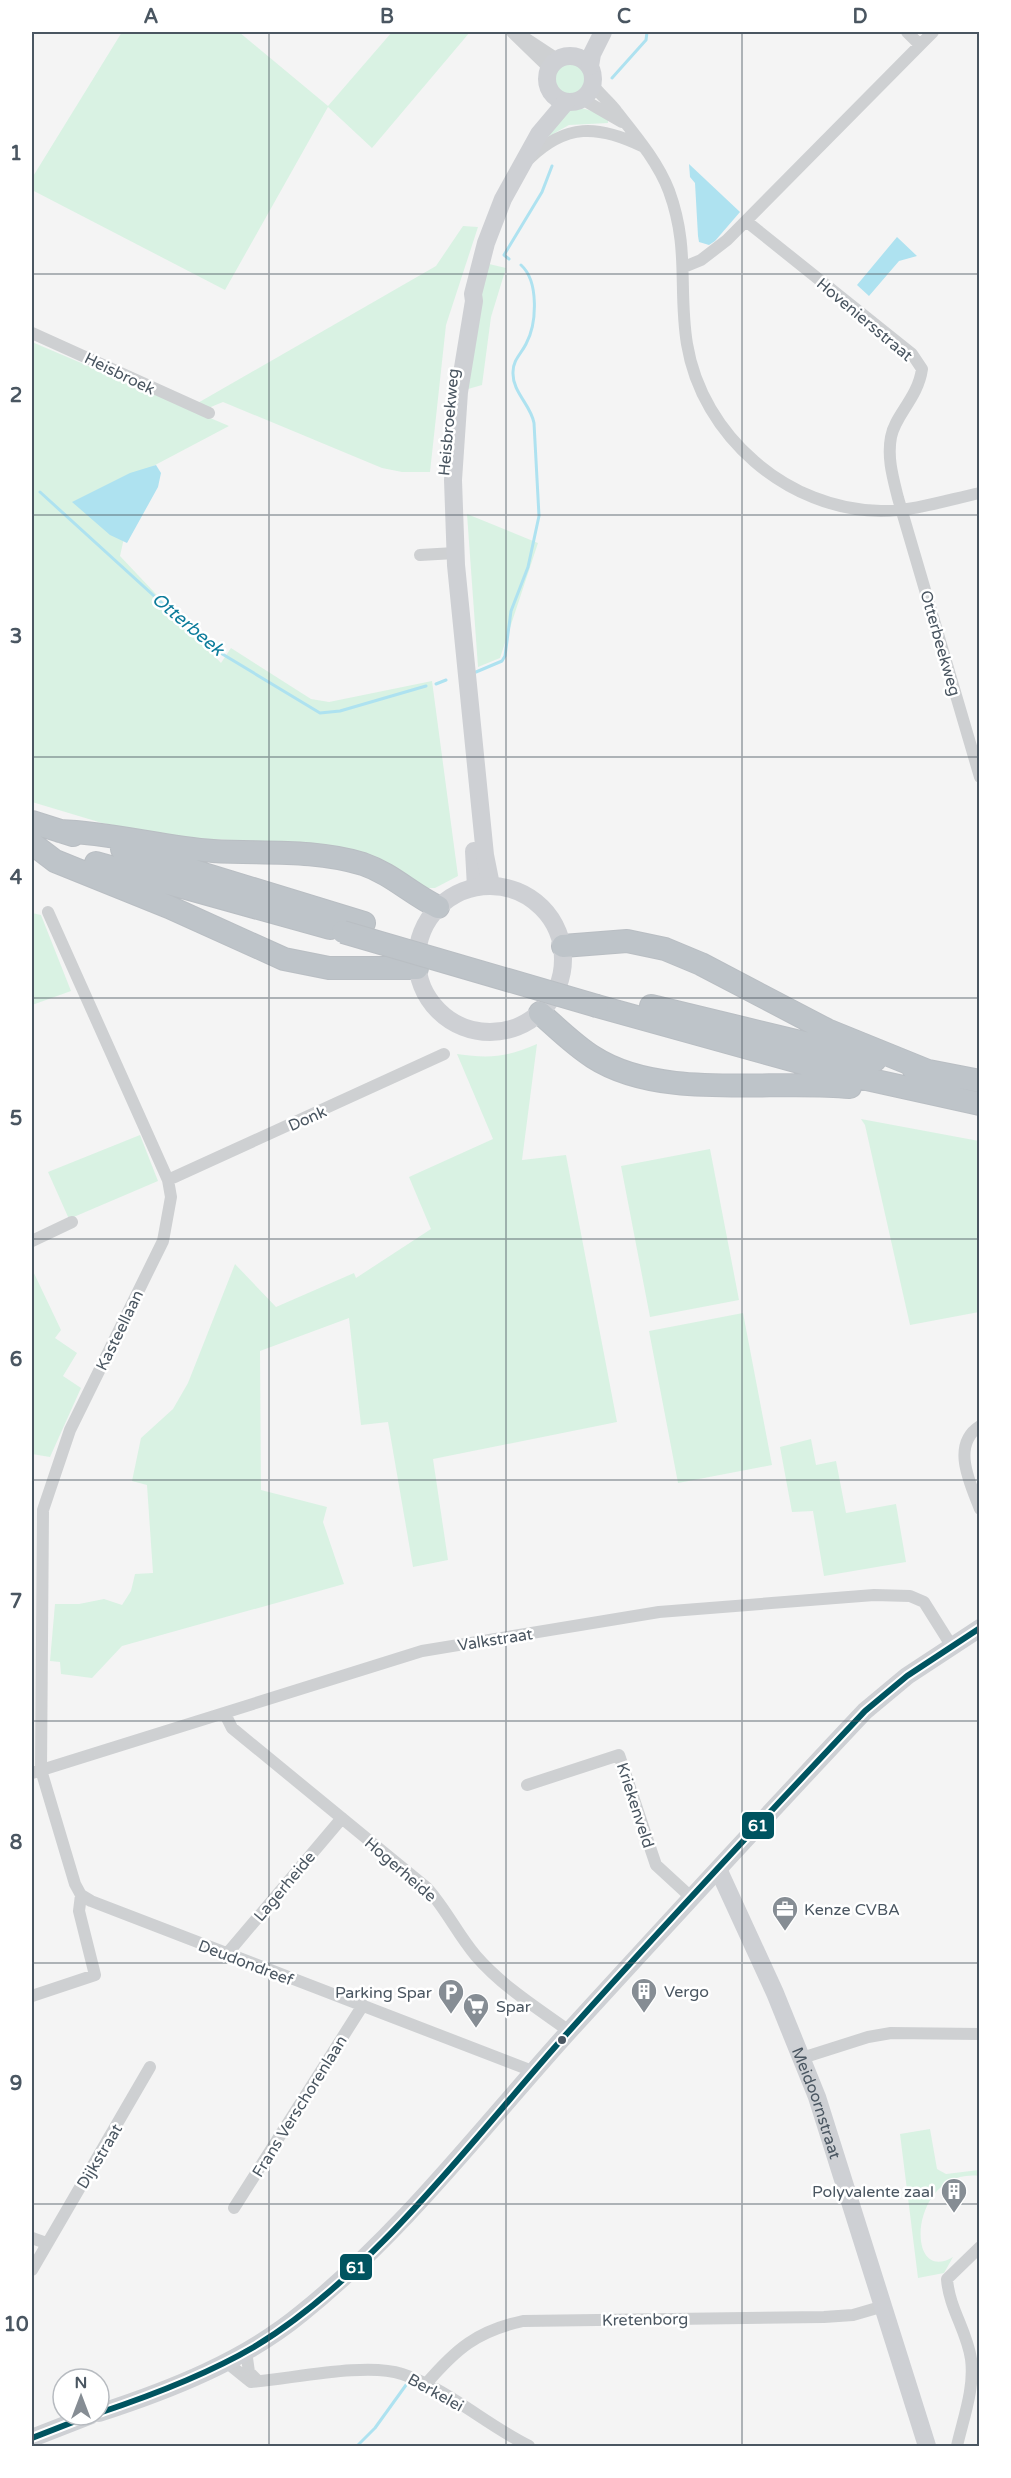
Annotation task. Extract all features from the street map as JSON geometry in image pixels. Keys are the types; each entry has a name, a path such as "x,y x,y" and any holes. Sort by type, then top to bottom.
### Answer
{"highway":[{"path":"32,822 364,923 775,1057 905,1089 980,1104"},
{"path":"60,831 99,833 214,851 292,851 325,855 379,870 438,907"},
{"path":"33,844 343,932 600,1000 806,1046 980,1081"},
{"path":"33,844 55,861 141,895 284,958 329,968 417,968"},
{"path":"563,946 627,941 665,949 701,964 827,1030 928,1071"},
{"path":"540,1013 593,1058 629,1074 664,1081 727,1085 828,1085 886,1091 905,1089"}],"main road":[{"path":"560,61 592,32"},
{"name":"Heisbroekweg","path":"483,886 485,855 472,780 450,553 455,444 473,294 494,221 519,169 539,134 573,95 590,66 592,54 603,32"},
{"path":"560,61 590,66"},
{"name":"Heisbroekweg","path":"560,61 547,85 573,95"},
{"path":"483,886 519,891 542,906 555,923 563,946 564,964 555,994 540,1013 507,1030 484,1032 455,1023 435,1007 420,982 417,968 419,940 429,917 438,907 462,891 483,886"},
{"path":"111,2409 171,2388 246,2351 301,2315 360,2262 425,2195 569,2031 865,1711 951,1645 980,1628"},
{"name":"Meidoornstraat","path":"719,1871 802,2058 884,2306 927,2446"},
{"path":"32,2438 60,2427"}],"street":[{"path":"514,32 560,61"},
{"path":"907,32 920,45"},
{"path":"684,267 714,252 933,32"},
{"path":"573,95 625,124 643,146 669,190 681,232 687,346 704,397 729,435 762,468 787,485 810,496 859,509 901,510 980,494"},
{"path":"573,95 625,124"},
{"path":"519,169 539,149 557,138 581,130 608,132 643,146"},
{"name":"Hoveniersstraat","path":"746,221 912,354 922,369 920,385 891,435 890,462 901,510"},
{"name":"Heisbroek","path":"32,333 209,413"},
{"name":"Otterbeekweg","path":"901,510 980,777"},
{"path":"420,555 450,553"},
{"name":"Kasteellaan","path":"36,1771 43,1510 70,1430 163,1241 171,1197 168,1180 48,912"},
{"name":"Donk","path":"168,1180 428,1064 444,1054"},
{"path":"32,1241 72,1222"},
{"path":"980,1426 968,1438 963,1460 980,1509"},
{"name":"Valkstraat","path":"36,1771 422,1651 659,1611 874,1595 910,1596 924,1602 951,1645"},
{"name":"Hogerheide","path":"225,1713 232,1728 427,1888 444,1907 475,1955 519,1995 569,2031"},
{"name":"Kriekenveld","path":"527,1785 620,1755 656,1865 693,1899"},
{"path":"32,1996 95,1975 79,1911 81,1895 75,1884 36,1771"},
{"name":"Lagerheide","path":"226,1955 342,1818"},
{"name":"Deudondreef","path":"81,1895 226,1955 535,2072"},
{"name":"Frans Verschorenlaan","path":"234,2208 363,2005"},
{"path":"802,2058 868,2037 891,2033 980,2034"},
{"name":"Dijkstraat","path":"32,2270 150,2067"},
{"path":"32,2238 46,2244"},
{"path":"957,2446 971,2385 971,2359 948,2294 947,2279 980,2247"},
{"name":"Kretenborg","path":"426,2384 450,2356 477,2336 496,2327 523,2321 824,2317 853,2315 884,2306"},
{"path":"246,2351 249,2372 261,2381"},
{"path":"225,2361 251,2382 261,2381"},
{"name":"Berkelei","path":"261,2381 364,2370 401,2373 426,2384 530,2446"}],"green space":[{"path":"122,32 239,32 328,106 392,32 470,32 372,148 328,107 225,290 32,190 32,178"},
{"path":"569,62 580,67 585,78 580,89 569,94 558,89 553,78 558,67"},
{"path":"570,108 590,111 608,120 608,123 569,125 544,139"},
{"path":"463,226 478,227 446,325 430,472 402,472 382,468 223,402 206,409 196,404 436,266"},
{"path":"489,264 506,268 491,317 482,385 468,389 478,308"},
{"path":"32,342 229,426 87,501 124,538 120,556 221,663 231,648 311,699 329,702 432,681 458,876 435,888 425,888 304,843 186,838 102,823 32,802"},
{"path":"467,514 538,543 500,658 478,667"},
{"path":"32,913 41,915 71,991 32,1005"},
{"path":"537,1044 522,1160 566,1155 617,1422 433,1459 448,1560 413,1567 388,1422 361,1425 349,1318 260,1351 261,1490 327,1507 323,1522 344,1584 122,1646 92,1678 61,1674 60,1662 50,1661 55,1604 79,1604 104,1599 122,1605 131,1591 135,1574 153,1573 147,1485 132,1481 141,1438 173,1409 188,1383 235,1264 276,1307 354,1273 356,1278 431,1229 409,1177 493,1139 457,1054 498,1056"},
{"path":"861,1119 979,1141 979,1312 910,1325 865,1125"},
{"path":"140,1135 158,1181 69,1219 48,1172"},
{"path":"710,1149 739,1300 650,1317 621,1166"},
{"path":"32,1269 61,1330 55,1338 77,1353 63,1376 81,1388 50,1457 32,1454"},
{"path":"743,1313 772,1465 678,1483 649,1331"},
{"path":"811,1439 816,1465 836,1461 846,1513 896,1504 906,1562 824,1576 813,1511 792,1512 780,1447"},
{"path":"930,2129 937,2169 946,2174 979,2170 979,2176 956,2178 939,2190 927,2206 921,2225 921,2242 927,2256 937,2262 953,2257 944,2273 918,2278 900,2134"}],"water":[{"path":"689,164 740,212 709,245 699,242 695,183 690,177"},
{"path":"897,237 917,256 899,261 869,296 857,285"},
{"path":"156,465 161,473 158,487 127,543 110,535 72,502 130,473"}],"waterway":[{"name":"Otterbeek","path":"612,78 646,40 647,32"},
{"name":"Otterbeek","path":"509,259 504,255 542,192 552,166"},
{"name":"Otterbeek","path":"476,672 502,661 505,656 511,611 528,567 539,516 534,423 513,379 514,364 530,336 534,314 531,281 521,265"},
{"name":"Otterbeek","path":"40,492 209,646 320,713 340,711 426,686"},
{"name":"Otterbeek","path":"436,684 446,680"},
{"path":"357,2446 375,2428 406,2385"}],"transit line":[{"name":"61","path":"111,2409 179,2384 236,2357 298,2317 341,2282 422,2200 607,1989 865,1711 907,1676 980,1628"},
{"name":"61","path":"32,2438 60,2427"}],"place":[{"name":"Kenze CVBA","path":"785,1932"},
{"name":"Vergo","path":"644,2014"},
{"name":"Parking Spar","path":"451,2015"},
{"name":"Spar","path":"476,2029"},
{"name":"Polyvalente zaal","path":"954,2214"}]}
